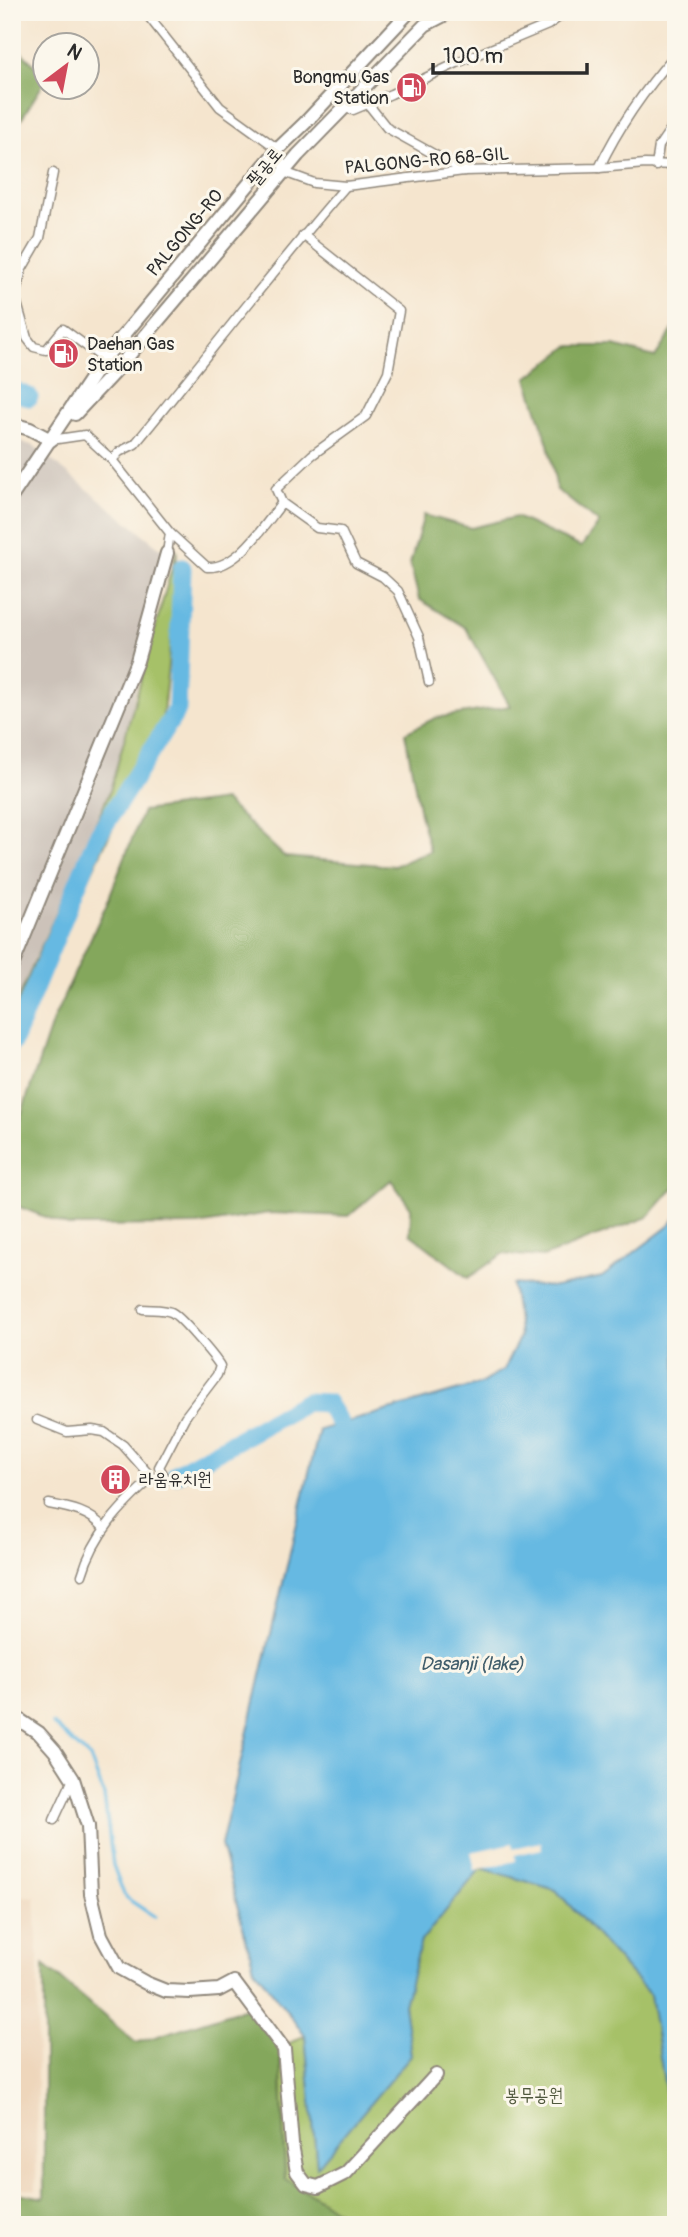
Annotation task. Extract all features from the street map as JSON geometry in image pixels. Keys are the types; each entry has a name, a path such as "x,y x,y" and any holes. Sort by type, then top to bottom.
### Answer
{"street":[{"path":"145,12 220,107 278,149 284,172"},
{"name":"PALGONG-RO","path":"12,496 104,359 278,149 409,12"},
{"name":"팔공로","path":"51,440 119,367 284,172 343,108 425,25 450,12"},
{"path":"343,108 353,110 368,104 548,25 566,12"},
{"path":"599,168 616,134 657,74 675,57"},
{"path":"368,104 387,128 464,171"},
{"path":"656,166 659,146 676,121"},
{"name":"PALGONG-RO 68-GIL","path":"284,172 314,183 346,186 464,171 676,165"},
{"path":"53,173 40,238 22,269 15,296 27,338 34,347 46,350 62,329 104,359"},
{"path":"112,460 119,452 135,444 211,347 229,330 303,235 346,186"},
{"path":"303,235 399,311 388,372 366,416 312,455 276,488 282,503 317,527 341,531 356,563 383,578 398,591 419,637 429,682"},
{"path":"12,424 30,429 51,440 85,435 112,460 170,533 207,567 215,568 257,538 282,503"},
{"path":"12,966 137,661 170,533"},
{"path":"37,1420 67,1432 104,1432 123,1445 152,1478 166,1479 159,1467 185,1417 217,1376 220,1366 213,1353 192,1335 177,1315 170,1311 143,1309"},
{"path":"82,1575 104,1528 152,1478"},
{"path":"49,1504 77,1510 96,1519 104,1528"},
{"path":"12,1715 39,1733 55,1751 73,1779 88,1826 91,1894 100,1935 119,1968 166,1991 219,1990 234,1982 284,2049 292,2144 297,2172 306,2184 318,2187 346,2173 436,2075"},
{"path":"54,1820 73,1779"}],"shaded area":[{"path":"12,439 34,446 165,552 132,707 110,791 12,1024"},
{"path":"12,1895 35,1897 38,1956 36,2190 12,2186"}],"green space":[{"path":"12,47 32,62 32,102 12,134"},
{"path":"676,325 676,1185 648,1217 543,1257 503,1254 468,1278 410,1234 411,1208 391,1180 349,1216 269,1213 198,1225 68,1226 12,1204 12,1142 53,1020 106,905 143,811 224,800 285,857 394,866 430,851 420,814 405,733 435,718 510,706 466,628 419,599 410,564 424,515 471,528 516,517 581,547 599,523 557,490 548,444 527,378 569,346 614,346 655,357"},
{"path":"177,549 162,723 32,999 12,1060 12,1014 110,791"},
{"name":"봉무공원","path":"481,1867 556,1890 650,1995 676,2155 676,2225 358,2225 285,2179 280,2048 305,2035 317,2166 411,2055 404,2005 421,1941"},
{"path":"44,1965 136,2043 246,2008 280,2048 285,2179 358,2225 12,2225 12,2192 44,2198"}],"water":[{"name":"Dasanji (lake)","path":"676,1217 676,2155 650,1995 556,1890 481,1868 421,1941 404,2005 411,2055 317,2167 305,2035 254,1968 221,1845 319,1430 480,1384 504,1369 520,1336 512,1284 555,1287 602,1277 670,1225"}],"pier":[{"path":"541,1842 542,1849 515,1855 516,1861 475,1870 471,1852 513,1843 514,1848"}],"waterway":[{"path":"12,390 29,397"},
{"path":"12,1043 97,837 177,710 182,568"},
{"path":"176,1474 306,1402 327,1403 340,1424"},
{"path":"53,1724 90,1758 104,1795 113,1865 125,1897 155,1917"}],"place":[{"name":"Bongmu Gas Station","path":"412,87"},
{"name":"Daehan Gas Station","path":"64,354"},
{"name":"라움유치원","path":"116,1479"}]}
